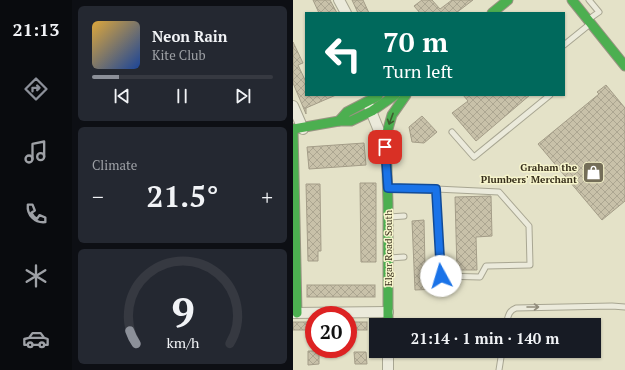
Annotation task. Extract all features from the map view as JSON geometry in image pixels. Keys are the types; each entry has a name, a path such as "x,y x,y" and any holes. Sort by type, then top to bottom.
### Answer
{"street":[{"path":"339,0 345,12"},
{"path":"493,12 508,0"},
{"path":"572,0 625,66"},
{"path":"369,107 379,96"},
{"path":"296,129 339,120 347,112 369,107 393,96"},
{"name":"Elgar Road South","path":"388,318 388,188 385,147 387,129 392,115 397,105 405,96"},
{"path":"293,106 296,129 295,313 388,312"},
{"name":"Elgar Road South","path":"369,107 385,147"},
{"path":"388,358 388,370"}],"lane":[{"path":"565,44 599,12 589,0"},
{"path":"452,132 474,157 549,96"},
{"path":"388,188 436,189 499,192 529,226 530,265 486,266 479,277 441,276 436,189"},
{"path":"388,216 404,216"},
{"path":"388,258 404,257"},
{"path":"507,318 511,310 516,308 612,306 625,308"},
{"path":"499,370 501,358"}],"building":[{"path":"313,0 330,0 336,12 319,12"},
{"path":"352,0 363,0 369,12 358,12"},
{"path":"422,0 432,0 440,9 452,0 473,0 457,12 419,12 414,6"},
{"path":"293,42 303,63 298,65 305,80 305,96 334,96 306,108 306,114 293,83"},
{"name":"Graham the Plumbers' Merchant","path":"606,85 625,108 625,201 602,220 538,144 599,94 597,92"},
{"path":"464,96 529,96 476,141 452,113 468,101"},
{"path":"422,116 437,132 424,143 412,142 409,127"},
{"path":"364,143 366,165 309,169 307,147"},
{"path":"360,183 376,183 376,262 361,262"},
{"path":"306,184 320,184 321,251 318,251 318,261 308,261"},
{"path":"491,196 492,236 476,237 477,270 457,270 455,197"},
{"path":"424,220 425,267 436,266 437,289 415,290 412,221"},
{"path":"307,285 375,285 375,297 307,297"},
{"path":"293,322 305,322 305,330 293,330"},
{"path":"357,322 367,322 367,330 357,330"},
{"path":"357,352 366,352 367,364 355,364 354,358 357,358"},
{"path":"308,358 319,358 319,364 308,365"}],"traffic: fast":[{"path":"493,12 508,0"},
{"path":"572,0 625,66"},
{"path":"339,121 347,112 378,96"},
{"path":"293,129 339,121 351,121 372,111 394,96"},
{"path":"388,318 388,204 386,136 392,115 405,96"},
{"path":"293,129 297,313"}],"place":[{"name":"Graham the Plumbers' Merchant","path":"593,173"}],"route":[{"path":"385,147 388,188 436,189 441,276"}]}
